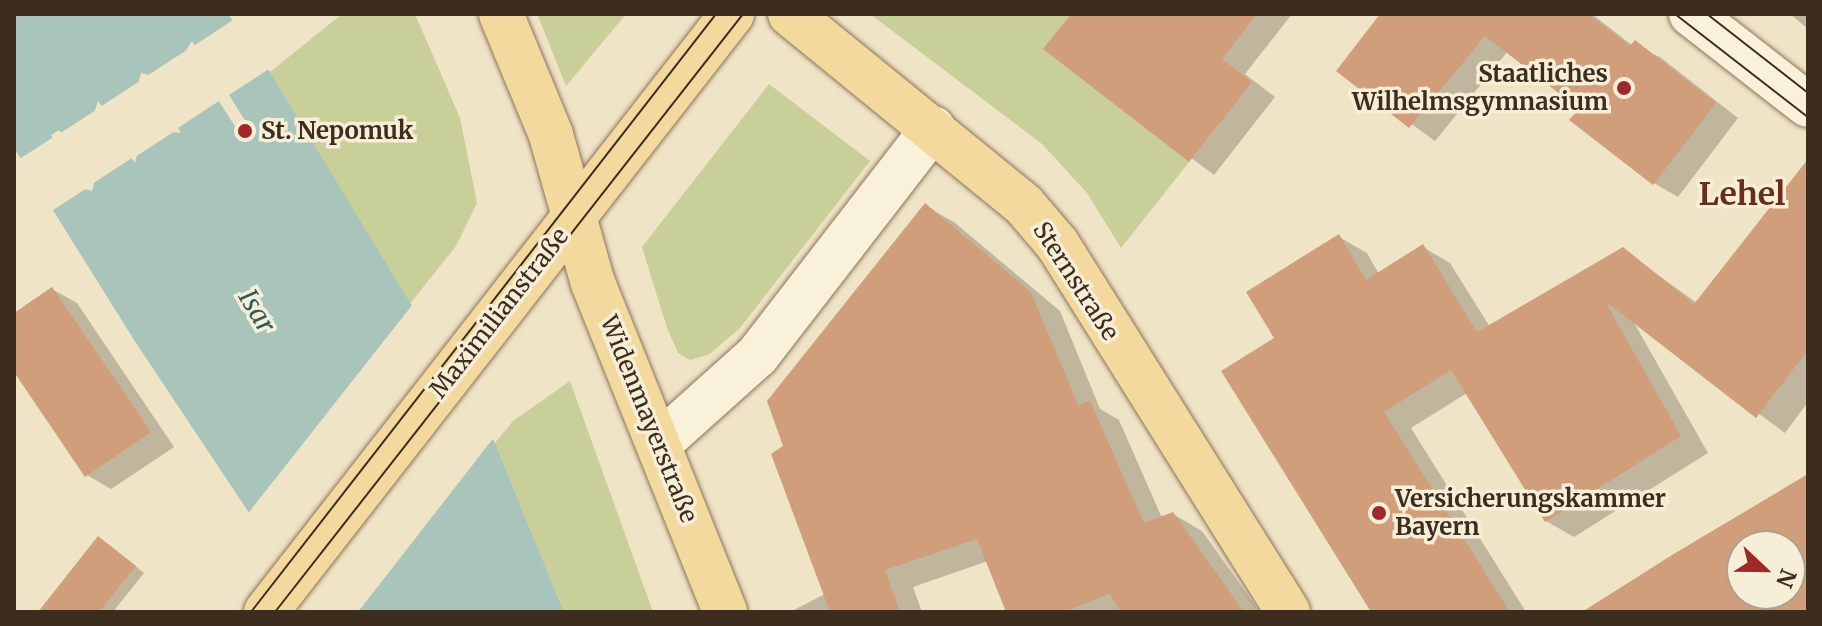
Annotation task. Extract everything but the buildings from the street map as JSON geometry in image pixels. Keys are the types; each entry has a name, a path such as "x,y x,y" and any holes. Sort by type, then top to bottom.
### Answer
{"main road":[{"name":"Widenmayerstraße","path":"501,14 551,135 593,283 661,442 725,612"},
{"name":"Maximilianstraße","path":"266,612 515,292 574,221 732,14"},
{"name":"Sternstraße","path":"790,14 1024,205 1058,245 1288,612"}],"street":[{"path":"1691,14 1808,105"},
{"path":"661,442 757,356 933,128"}],"green space":[{"path":"342,14 415,14 460,118 477,203 456,246 409,305 270,72"},
{"path":"537,14 626,14 566,86"},
{"path":"870,14 1071,14 1044,49 1189,162 1121,248 1087,193 1042,144"},
{"path":"769,84 870,161 740,328 710,354 690,360 678,353 667,328 642,247"},
{"path":"570,381 653,612 564,612 495,443 513,421"}],"water":[{"name":"Isar","path":"14,14 228,14 270,72 495,443 564,612 315,612 136,343 14,148","holes":["192,41 251,130 251,138 242,137 186,50","141,73 149,75 181,133 172,132 139,81","98,101 137,155 135,163 95,110","59,130 94,183 92,191 84,189 51,135"]}],"pier":[{"path":"236,18 269,69 229,95 251,130 248,133 192,47"},
{"path":"190,48 246,134 242,137 219,101 178,128 145,77"},
{"path":"143,79 176,130 134,157 101,106"},
{"path":"99,108 132,158 91,185 58,135"},
{"path":"55,136 88,187 50,212 17,161"},
{"path":"413,304 495,436 358,612 311,612 246,516"}],"tram line":[{"path":"251,612 716,14"},
{"path":"275,612 743,14"},
{"path":"1675,14 1808,117"},
{"path":"1707,14 1808,93"}],"place":[{"name":"Staatliches Wilhelmsgymnasium","path":"1624,88"},
{"name":"St. Nepomuk","path":"245,131"},
{"name":"Versicherungskammer Bayern","path":"1379,513"}],"district":[{"name":"Lehel","path":"1742,194"}]}
